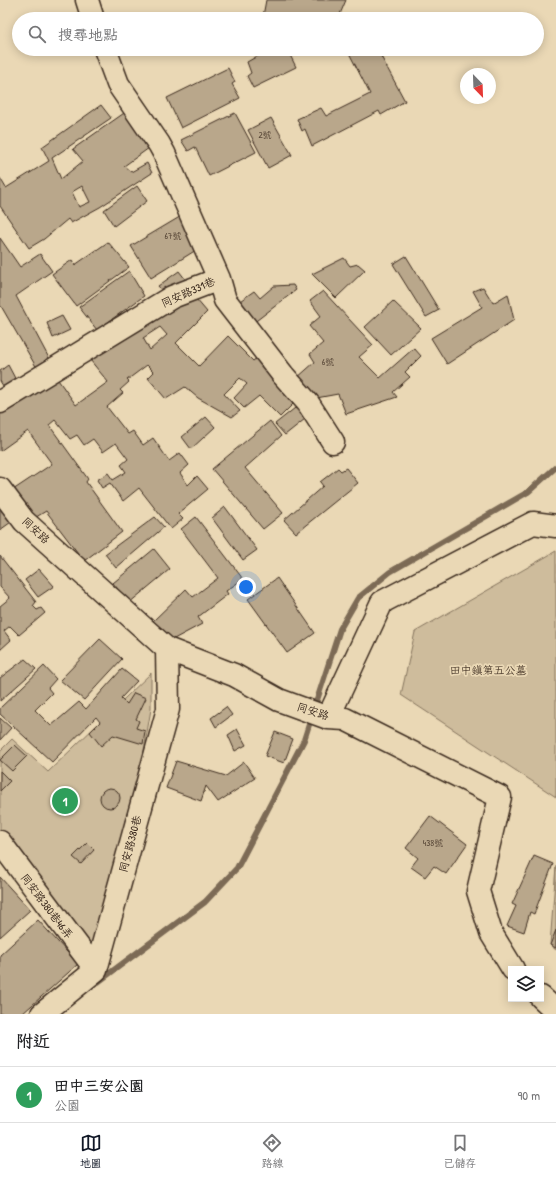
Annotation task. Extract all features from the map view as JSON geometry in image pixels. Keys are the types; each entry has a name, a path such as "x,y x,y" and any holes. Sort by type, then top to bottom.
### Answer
{"street":[{"path":"87,0 91,12"},
{"name":"同安路331巷","path":"0,402 172,296 219,279 164,153 118,84 108,56"},
{"path":"219,279 225,300 283,375 308,404 333,442"},
{"name":"同安路","path":"0,489 24,521 166,649 234,675 279,700 328,718 345,718 500,797 478,891 491,933 511,966"},
{"path":"328,718 382,602 533,523 556,526"},
{"name":"同安路380巷","path":"96,970 168,709 166,649"},
{"name":"同安路380巷46弄","path":"0,842 96,970"},
{"path":"42,1014 96,970"},
{"path":"544,1000 556,1011"}],"green space":[{"name":"田中鎮第五公墓","path":"556,551 556,797 401,695 415,632"},
{"path":"151,673 151,709 142,762 92,945 15,853 0,830 0,751 12,739 48,772"},
{"path":"556,866 556,950 550,945"}],"building":[{"path":"266,0 346,0 341,12 264,12"},
{"path":"258,56 290,56 296,67 253,88 247,76 251,73 247,62"},
{"path":"351,56 381,56 405,101 381,115 379,111 312,146 305,129 302,131 297,119 321,108 326,116 370,94"},
{"path":"228,68 235,82 232,84 240,98 181,128 167,98"},
{"path":"101,105 111,118 52,158 61,179 83,161 73,149 127,111 149,148 124,166 131,172 147,163 152,173 100,207 71,223 68,219 44,239 29,248 0,206 0,178 6,188 49,161 42,147","holes":["82,186 90,202 79,207 72,192"]},
{"path":"235,113 256,152 209,176 195,147 188,151 181,140"},
{"path":"271,118 292,155 268,168 248,130"},
{"path":"137,186 147,201 114,226 104,210"},
{"path":"183,215 201,247 151,278 131,246"},
{"path":"0,238 20,267 40,254 52,271 16,296 51,362 38,370 1,306 0,307"},
{"path":"108,242 129,267 76,306 52,274 72,260 75,265"},
{"path":"406,256 439,310 426,317 393,264"},
{"path":"344,258 350,266 358,264 365,270 336,298 312,274"},
{"path":"129,271 144,296 97,330 79,307"},
{"path":"179,271 186,280 164,293 158,286"},
{"path":"293,285 296,290 252,324 237,303 254,291 260,298 274,286"},
{"path":"483,287 493,303 508,294 514,320 447,364 431,338 482,307 473,291"},
{"path":"323,291 373,345 359,357 380,378 414,348 421,356 405,372 410,377 393,392 397,397 346,414 338,394 311,399 297,378 315,362 310,354 323,343 309,326 321,316 310,301"},
{"path":"191,293 207,312 176,343 199,366 228,336 253,361 263,353 297,400 280,417 259,396 244,408 234,398 247,384 240,378 224,394 240,411 232,417 198,398 185,387 166,399 148,378 154,372 147,365 127,380 129,382 120,390 123,393 107,407 128,434 133,431 143,445 153,438 169,461 180,453 189,465 180,473 188,485 197,476 208,489 178,514 183,519 171,529 139,488 123,501 110,483 102,488 97,480 108,473 113,480 126,472 121,465 128,459 116,443 103,452 93,439 84,445 77,435 70,439 55,420 49,425 88,479 86,482 122,532 84,561 46,511 33,519 13,490 52,464 28,431 0,451 0,409 56,377 76,405 108,382 86,355","holes":["160,327 167,335 150,350 143,338"]},
{"path":"393,301 421,328 391,355 365,327"},
{"path":"62,316 70,330 53,338 47,323"},
{"path":"8,365 17,382 5,389 0,381 0,371"},
{"path":"295,408 305,419 285,435 275,424"},
{"path":"206,417 215,427 191,449 182,437"},
{"path":"270,421 281,436 245,468 283,513 263,529 212,469"},
{"path":"338,468 341,471 346,468 358,483 296,533 284,520 323,486 320,482"},
{"path":"0,502 14,520 0,530"},
{"path":"225,507 257,550 243,560 212,518"},
{"path":"155,517 164,527 116,568 105,554"},
{"path":"196,517 243,579 226,591 228,594 198,617 202,624 172,640 152,622 186,589 193,597 218,578 181,529"},
{"path":"154,549 170,569 129,603 113,583"},
{"path":"0,556 36,602 33,606 37,610 41,608 45,613 19,635 10,626 4,631 11,640 0,650 0,606 10,598 0,587"},
{"path":"39,569 54,586 38,597 25,580"},
{"path":"277,578 315,633 287,653 248,599"},
{"path":"100,639 122,659 84,700 60,680"},
{"path":"25,659 36,669 0,701 0,678"},
{"path":"44,666 56,679 48,688 52,693 35,710 51,726 79,702 86,709 122,669 137,681 121,698 127,704 134,693 146,698 136,719 139,721 136,728 145,731 143,744 113,735 101,746 90,732 100,722 96,717 52,762 0,714 0,708"},
{"path":"226,707 232,715 216,727 211,718"},
{"path":"0,718 11,728 0,740"},
{"path":"237,729 246,745 235,751 228,735"},
{"path":"275,732 293,739 284,763 265,756"},
{"path":"15,745 27,756 12,771 0,760"},
{"path":"176,761 226,776 244,762 255,778 218,802 206,786 201,801 166,788"},
{"path":"0,771 10,781 0,791"},
{"path":"110,788 117,791 120,798 117,805 110,808 103,805 100,798 103,791"},
{"path":"430,816 467,844 446,874 434,866 425,877 411,867 418,858 406,848"},
{"path":"87,843 94,850 81,864 73,857"},
{"path":"534,856 553,864 534,914 530,912 524,932 507,926 516,906 512,904"},
{"path":"0,877 30,910 0,937"},
{"path":"38,920 78,964 22,1014 0,1014 0,955"},
{"path":"556,930 556,948 550,945"}],"waterway":[{"path":"98,982 205,902 237,868 304,740 340,629 358,598 390,572 528,492 556,467"}],"place":[{"name":"田中三安公園","path":"65,801"}]}
